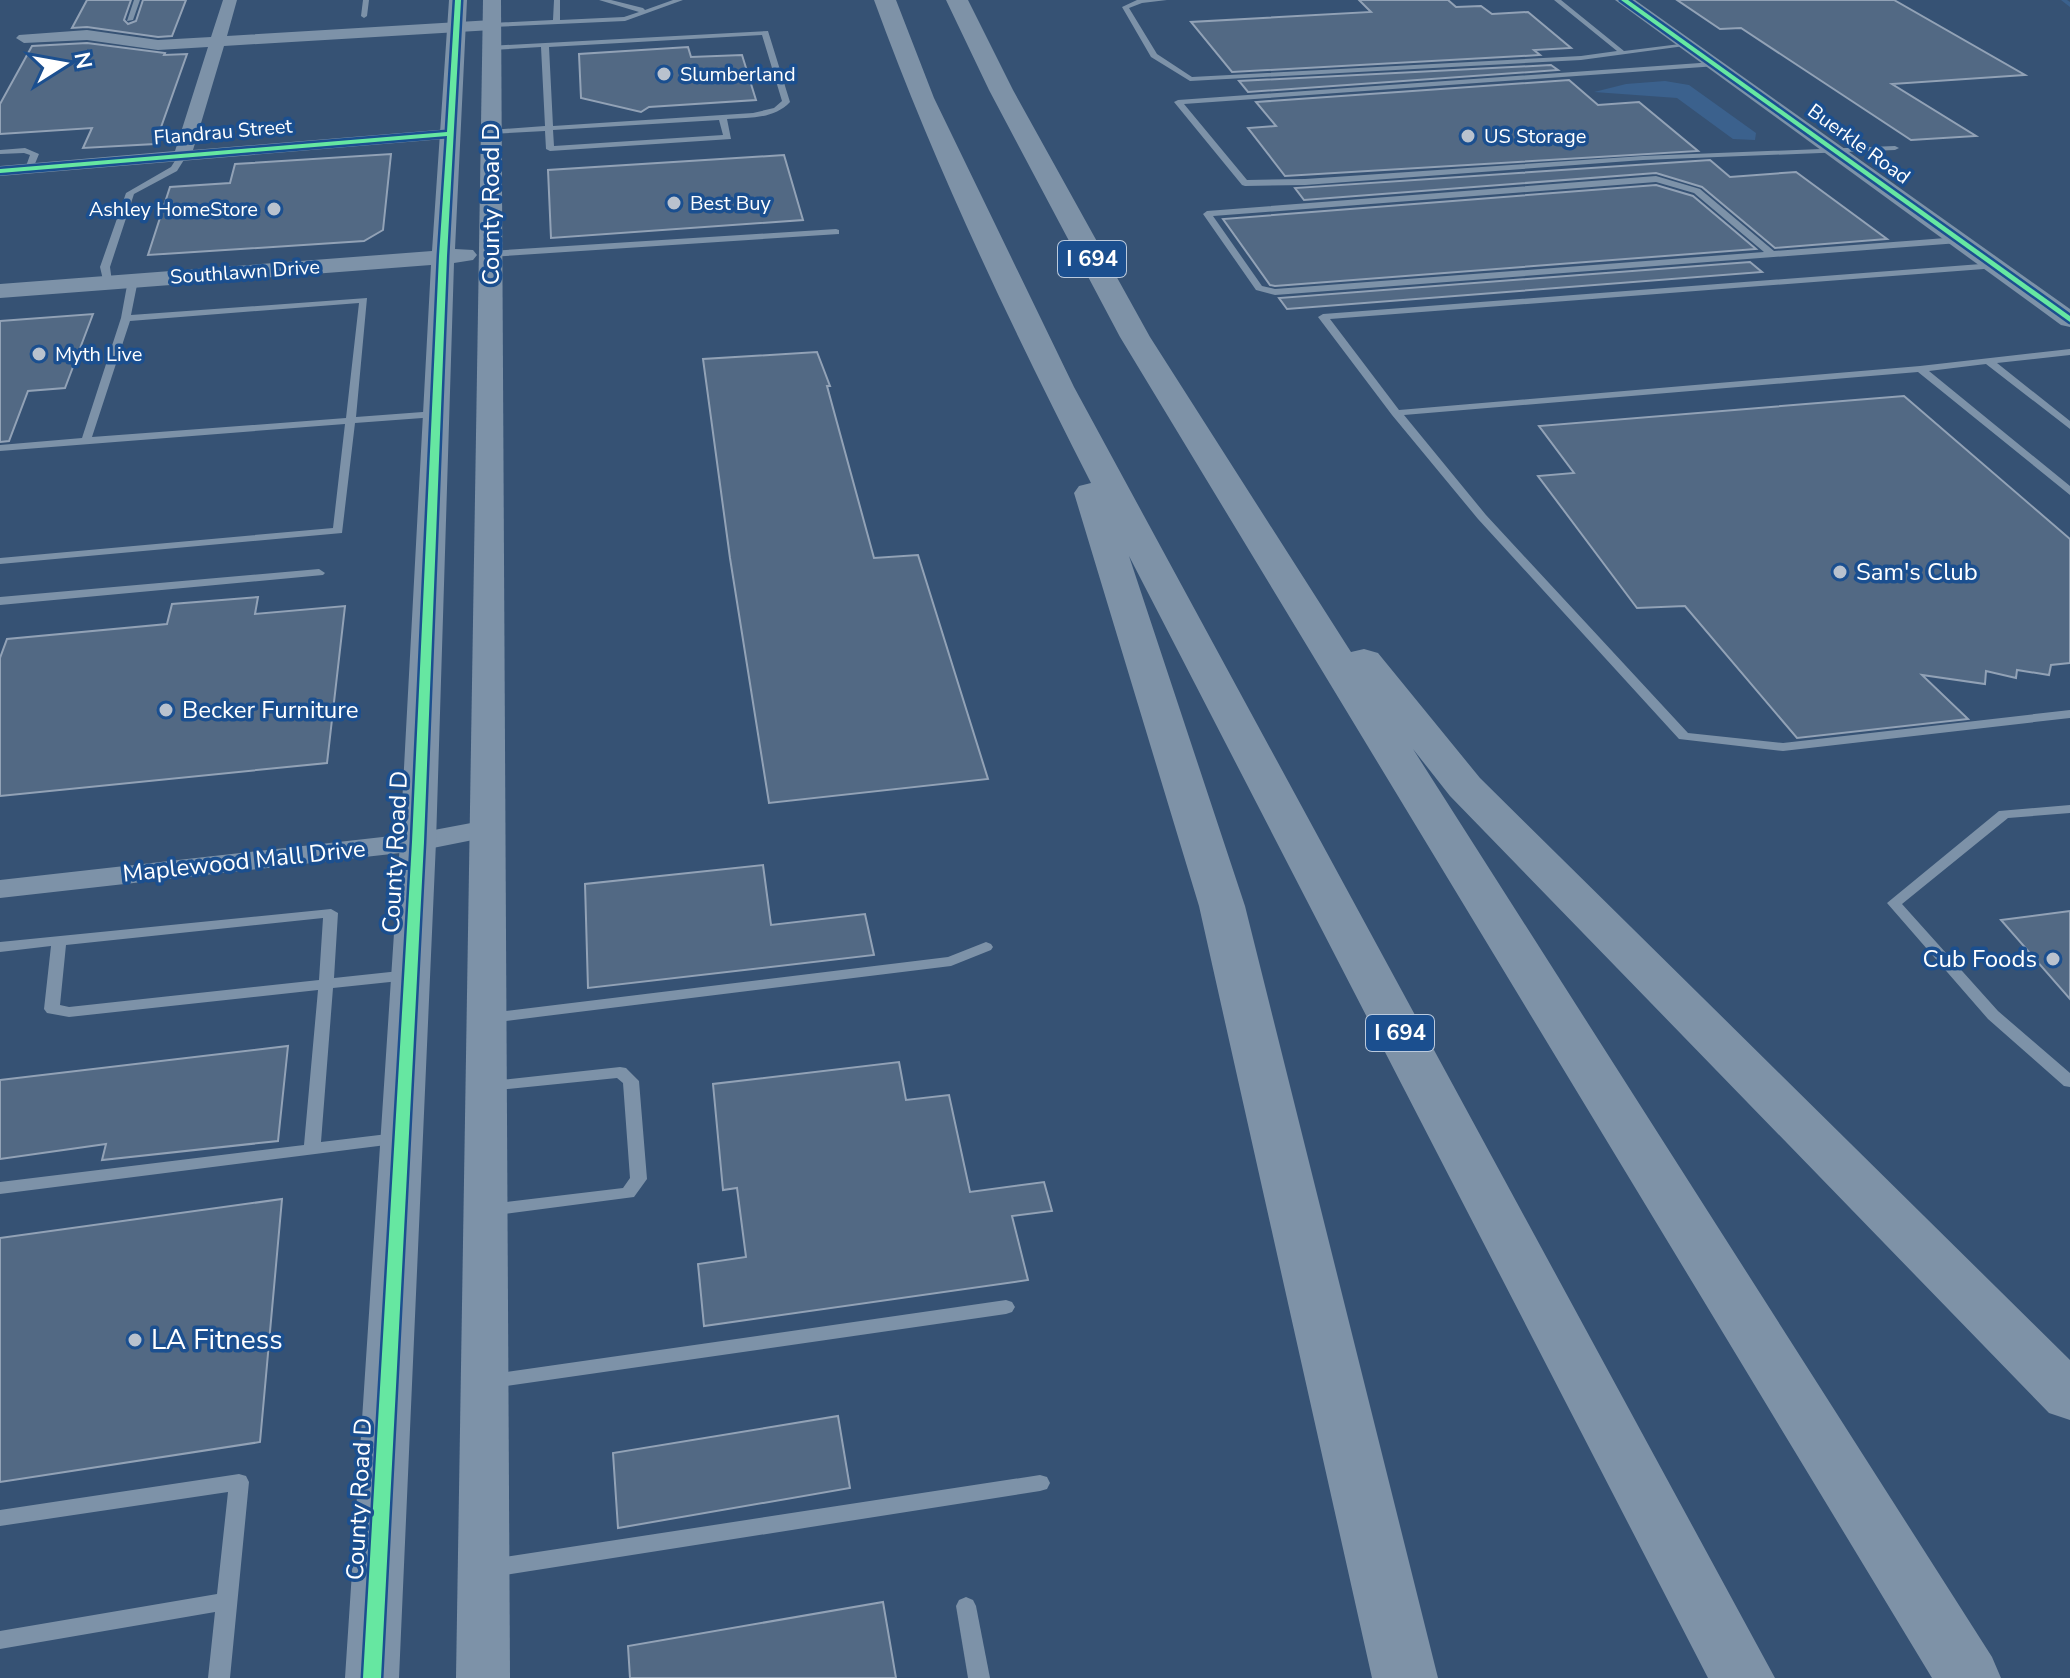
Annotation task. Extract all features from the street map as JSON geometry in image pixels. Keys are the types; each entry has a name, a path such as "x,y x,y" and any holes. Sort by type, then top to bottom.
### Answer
{"highway":[{"name":"I 694","path":"885,0 922,98 1058,387 1742,1678"},
{"name":"I 694","path":"957,0 1001,90 1135,337 1968,1678"},
{"path":"1058,387 1222,906 1405,1678"},
{"path":"1241,510 1465,787 2070,1397"}],"street":[{"path":"183,155 230,0"},
{"name":"County Road D","path":"372,1678 418,842 443,256 458,0"},
{"name":"County Road D","path":"483,1678 492,0"},
{"name":"Buerkle Road","path":"1624,0 2070,320"},
{"path":"24,38 87,35 152,45 492,25"},
{"name":"Flandrau Street","path":"0,171 450,134"},
{"name":"Southlawn Drive","path":"0,291 490,254"},
{"name":"Maplewood Mall Drive","path":"0,889 418,842 487,829"}],"lane":[{"path":"129,20 137,0"},
{"path":"364,16 366,0"},
{"path":"556,22 557,0"},
{"path":"602,0 641,9 643,13"},
{"path":"492,25 625,19 680,0"},
{"path":"1164,0 1141,1 1125,7 1154,55 1190,79 1581,58 1688,45"},
{"path":"1557,0 1621,51"},
{"path":"491,132 768,113 786,102 765,33 492,48"},
{"path":"545,45 550,149 728,137 722,117"},
{"path":"1714,64 1178,102 1245,183 1643,158 1895,148"},
{"path":"0,152 25,150 35,154 29,169"},
{"path":"107,282 105,267 130,193 174,169 183,155"},
{"path":"1772,254 1697,191 1656,179 1207,214 1259,288 1275,292 1959,240"},
{"path":"490,254 836,232"},
{"path":"1994,266 1323,317 1396,413 1482,517 1684,736 1783,747 2070,714"},
{"path":"86,441 126,318 133,280"},
{"path":"0,561 338,531 364,300 126,318"},
{"path":"1396,413 1920,369 2070,352"},
{"path":"1987,360 2070,426"},
{"path":"1920,369 2070,492"},
{"path":"2053,412 2070,411"},
{"path":"0,448 436,414"},
{"path":"0,601 319,573"},
{"path":"2070,809 2004,814 1894,903 1993,1015 2070,1082"},
{"path":"0,947 331,913 312,1150"},
{"path":"59,941 52,1009 69,1012 410,975"},
{"path":"486,1019 951,961 986,947"},
{"path":"485,1087 620,1072 631,1081 639,1179 628,1193 485,1211"},
{"path":"0,1188 401,1139"},
{"path":"484,1382 1006,1307"},
{"path":"0,1518 239,1482 219,1678"},
{"path":"484,1570 1040,1483"},
{"path":"0,1640 226,1601"},
{"path":"966,1606 979,1678"}],"water":[{"path":"1665,81 1689,85 1756,133 1755,140 1733,139 1677,98 1594,92 1626,84"}],"building":[{"path":"87,0 131,0 124,20 128,24 136,21 143,0 186,0 172,36 158,37 87,27 72,28"},
{"path":"1359,0 1448,0 1456,7 1481,6 1492,14 1528,12 1571,48 1534,50 1540,55 1232,72 1191,22 1371,12"},
{"path":"1677,0 1894,0 2025,75 1892,84 1976,136 1911,140 1741,28 1720,29"},
{"path":"87,43 164,55 187,54 155,144 83,148 92,128 0,134 0,104 32,46"},
{"name":"Slumberland","path":"688,47 691,57 742,55 756,100 649,107 641,112 581,98 579,54"},
{"path":"1551,65 1558,70 1248,92 1239,81"},
{"name":"US Storage","path":"1569,80 1598,105 1639,102 1698,151 1285,176 1248,128 1276,126 1256,102"},
{"name":"Ashley HomeStore","path":"391,154 383,230 364,241 148,255 170,187 230,183 235,164"},
{"name":"Best Buy","path":"784,155 803,220 551,238 548,170"},
{"path":"1710,160 1730,177 1796,172 1887,239 1775,248 1702,187 1656,173 1304,200 1295,188"},
{"path":"1656,185 1693,196 1756,249 1275,286 1270,285 1223,219"},
{"path":"1750,262 1762,272 1287,309 1279,298"},
{"name":"Myth Live","path":"93,314 65,388 28,391 9,441 0,442 0,321"},
{"path":"817,352 830,386 827,386 874,558 918,555 988,779 769,803 730,558 703,359"},
{"name":"Sam's Club","path":"1904,396 2070,539 2070,663 2051,665 2049,675 2017,670 2016,678 1986,671 1985,684 1922,675 1968,719 1797,738 1685,606 1637,608 1538,476 1574,473 1539,426"},
{"name":"Becker Furniture","path":"258,597 255,614 345,606 327,763 0,796 0,658 7,639 167,624 172,604"},
{"path":"763,865 771,925 865,914 874,955 588,988 585,884"},
{"name":"Cub Foods","path":"2070,911 2070,999 2001,920"},
{"path":"288,1046 278,1141 102,1160 106,1144 0,1159 0,1080"},
{"path":"899,1062 906,1100 949,1095 970,1192 1044,1182 1052,1211 1012,1216 1028,1280 704,1326 698,1264 746,1257 737,1188 723,1190 713,1084"},
{"name":"LA Fitness","path":"282,1199 260,1442 0,1482 0,1238"},
{"path":"838,1416 850,1488 618,1528 613,1453"},
{"path":"883,1602 896,1678 630,1678 628,1646"}],"waterway":[{"path":"2064,0 2070,5"}],"cycle path":[{"path":"372,1678 418,842 443,256 458,0"},
{"path":"1624,0 2070,320"},
{"path":"0,171 450,134"}],"place":[{"name":"Slumberland","path":"664,74"},
{"name":"US Storage","path":"1468,136"},
{"name":"Best Buy","path":"674,203"},
{"name":"Ashley HomeStore","path":"274,209"},
{"name":"Myth Live","path":"39,354"},
{"name":"Sam's Club","path":"1840,572"},
{"name":"Becker Furniture","path":"166,710"},
{"name":"Cub Foods","path":"2053,959"},
{"name":"LA Fitness","path":"135,1340"}]}
